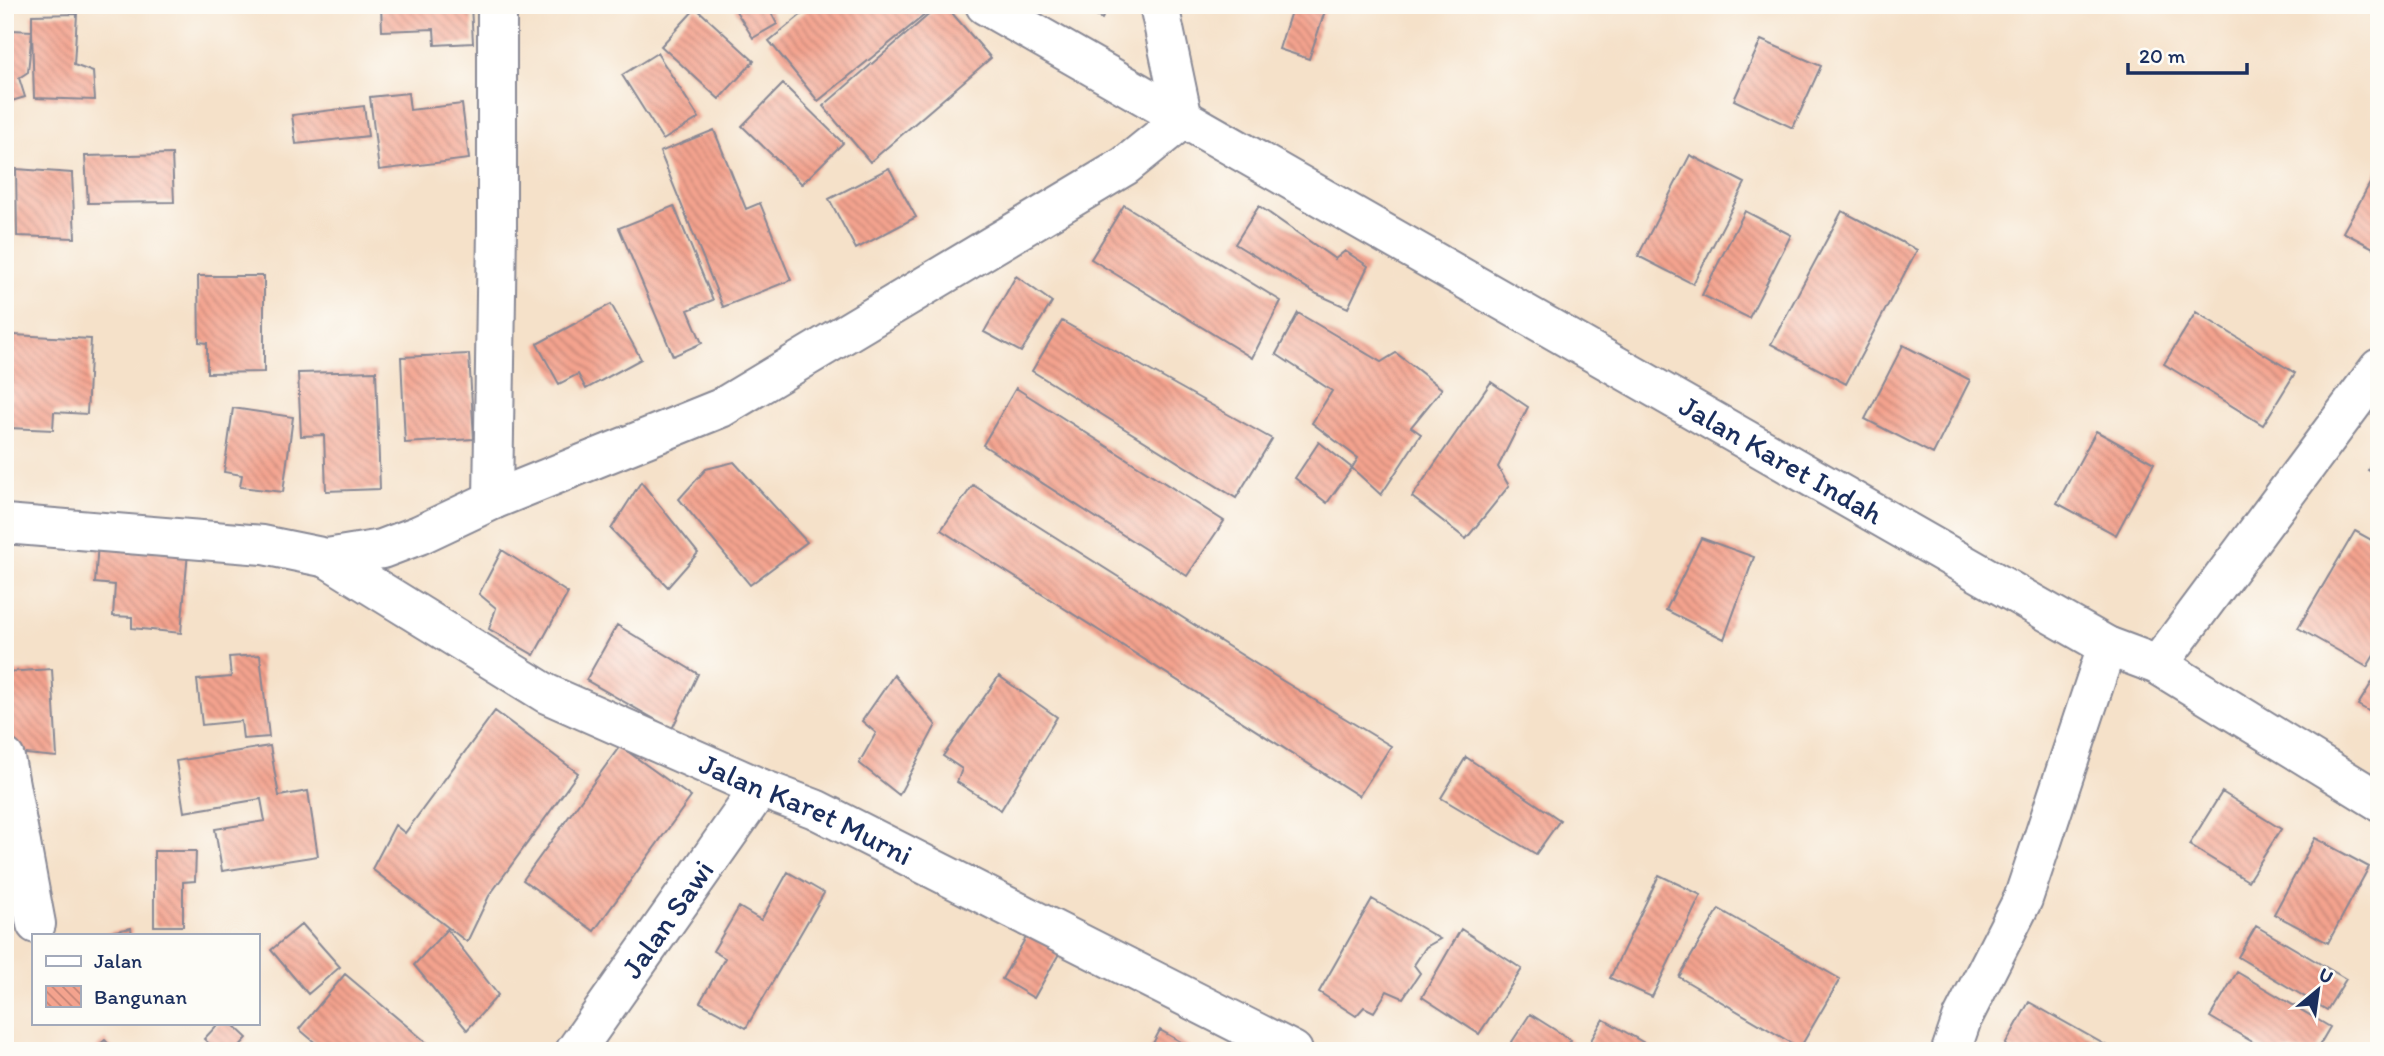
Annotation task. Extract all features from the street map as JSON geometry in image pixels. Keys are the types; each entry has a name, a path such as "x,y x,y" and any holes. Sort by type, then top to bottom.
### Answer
{"street":[{"path":"493,500 498,5"},
{"name":"Jalan Karet Indah","path":"985,5 2107,646 2158,665 2379,801"},
{"path":"5,524 263,545 327,558 382,549 429,531 493,500 721,408 1125,166 1183,119 1159,5"},
{"path":"2158,665 2379,368"},
{"name":"Jalan Karet Murni","path":"327,558 547,694 760,788 815,809 1293,1051"},
{"path":"1951,1051 1962,1019 2023,899 2107,646"},
{"path":"5,758 36,924"},
{"name":"Jalan Sawi","path":"575,1051 760,788"}],"building":[{"path":"381,5 471,5 473,43 435,45 434,29 382,31"},
{"path":"738,5 767,5 777,24 753,38 734,8"},
{"path":"813,5 937,5 818,101 769,41"},
{"path":"940,5 945,5 991,58 870,162 823,106"},
{"path":"1073,5 1109,5 1102,19"},
{"path":"1293,5 1327,5 1309,59 1279,49"},
{"path":"696,8 754,61 719,99 661,46"},
{"path":"77,14 74,65 93,72 95,100 34,98 32,15"},
{"path":"12,30 32,31 28,72 19,78 25,97 5,103 5,35"},
{"path":"1761,40 1821,66 1793,128 1734,100"},
{"path":"657,53 699,118 663,140 622,75"},
{"path":"783,84 843,143 802,184 742,126"},
{"path":"408,93 410,110 462,104 469,159 379,170 370,97"},
{"path":"364,106 368,136 296,144 292,115"},
{"path":"714,130 746,209 760,203 791,280 723,307 660,152"},
{"path":"172,154 174,202 88,203 85,156"},
{"path":"1690,155 1745,183 1693,284 1638,256"},
{"path":"2379,167 2379,251 2343,232"},
{"path":"889,168 916,217 856,249 829,199"},
{"path":"16,169 72,173 75,238 17,236"},
{"path":"1124,205 1281,301 1252,358 1091,259"},
{"path":"674,206 713,300 688,310 702,343 673,356 619,228"},
{"path":"1259,206 1335,259 1345,251 1368,266 1348,308 1317,294 1235,244"},
{"path":"1745,211 1791,235 1749,318 1702,295"},
{"path":"1842,211 1917,250 1846,384 1771,344"},
{"path":"198,276 264,276 264,372 207,373 207,343 199,342"},
{"path":"1016,276 1052,302 1021,352 984,332"},
{"path":"611,304 641,359 586,389 578,374 559,384 537,344"},
{"path":"2196,312 2295,373 2263,425 2164,364"},
{"path":"1298,313 1381,362 1396,353 1442,389 1411,427 1421,434 1381,495 1352,468 1358,458 1312,423 1332,391 1276,354"},
{"path":"1062,321 1272,439 1236,498 1032,371"},
{"path":"13,335 91,339 87,414 54,412 53,430 9,428"},
{"path":"1903,345 1970,380 1933,454 1865,419"},
{"path":"469,354 474,439 405,443 401,357"},
{"path":"376,371 380,489 326,491 324,435 301,436 298,373"},
{"path":"1491,382 1528,407 1498,467 1509,486 1466,539 1412,497"},
{"path":"1016,388 1224,521 1187,576 983,445"},
{"path":"233,408 293,417 283,492 240,487 242,475 224,472"},
{"path":"2096,431 2154,463 2116,535 2057,503"},
{"path":"1319,442 1352,468 1327,503 1295,478"},
{"path":"2379,451 2379,476 2368,470"},
{"path":"734,462 807,542 750,585 679,499 706,469"},
{"path":"641,482 698,553 668,587 611,529"},
{"path":"973,485 1391,746 1359,796 941,530"},
{"path":"2355,531 2379,544 2379,647 2367,667 2298,628"},
{"path":"1701,538 1754,557 1724,639 1666,610"},
{"path":"98,543 188,552 181,633 132,628 132,617 113,616 115,585 95,583"},
{"path":"502,550 568,593 534,655 489,629 496,608 479,594"},
{"path":"617,625 698,674 672,729 586,680"},
{"path":"260,655 269,737 243,739 241,721 202,725 197,680 231,677 229,657"},
{"path":"52,669 57,757 5,752 5,672"},
{"path":"2379,671 2379,717 2358,705"},
{"path":"894,675 936,725 899,795 859,763 876,733 862,721"},
{"path":"999,676 1057,717 1001,810 957,782 962,769 943,756"},
{"path":"495,711 578,773 489,896 467,942 372,869 395,825 405,833"},
{"path":"270,746 279,796 308,791 318,856 222,871 215,829 265,821 261,799 184,812 176,761"},
{"path":"620,746 691,797 594,931 523,880"},
{"path":"1466,757 1560,820 1536,854 1441,798"},
{"path":"2222,792 2281,829 2248,881 2189,845"},
{"path":"2315,838 2369,867 2328,943 2274,914"},
{"path":"154,851 196,851 195,881 183,882 183,926 154,926"},
{"path":"5,864 16,908 5,910"},
{"path":"788,872 824,893 746,1028 700,1002 725,958 713,951 739,907 761,920"},
{"path":"1659,875 1701,895 1652,997 1610,978"},
{"path":"1372,899 1440,939 1426,947 1414,965 1420,973 1403,998 1387,991 1374,1012 1364,1007 1356,1016 1319,992"},
{"path":"1719,909 1840,979 1800,1048 1679,977"},
{"path":"302,924 340,967 308,994 271,950"},
{"path":"2256,926 2346,979 2327,1010 2238,957"},
{"path":"1032,927 1064,945 1034,998 1002,979"},
{"path":"131,928 132,934 101,934"},
{"path":"447,929 498,995 467,1030 414,965"},
{"path":"1461,929 1522,969 1479,1034 1422,997"},
{"path":"2237,972 2330,1027 2316,1051 2268,1051 2210,1017"},
{"path":"345,974 433,1048 431,1051 325,1051 299,1029"},
{"path":"2029,1002 2116,1051 2011,1051 2004,1047"},
{"path":"1530,1014 1571,1040 1564,1051 1506,1051"},
{"path":"1603,1019 1658,1051 1585,1051"},
{"path":"218,1024 232,1024 247,1038 235,1051 217,1051 204,1039"},
{"path":"1160,1030 1197,1051 1149,1051"},
{"path":"105,1040 115,1051 92,1051"}]}
